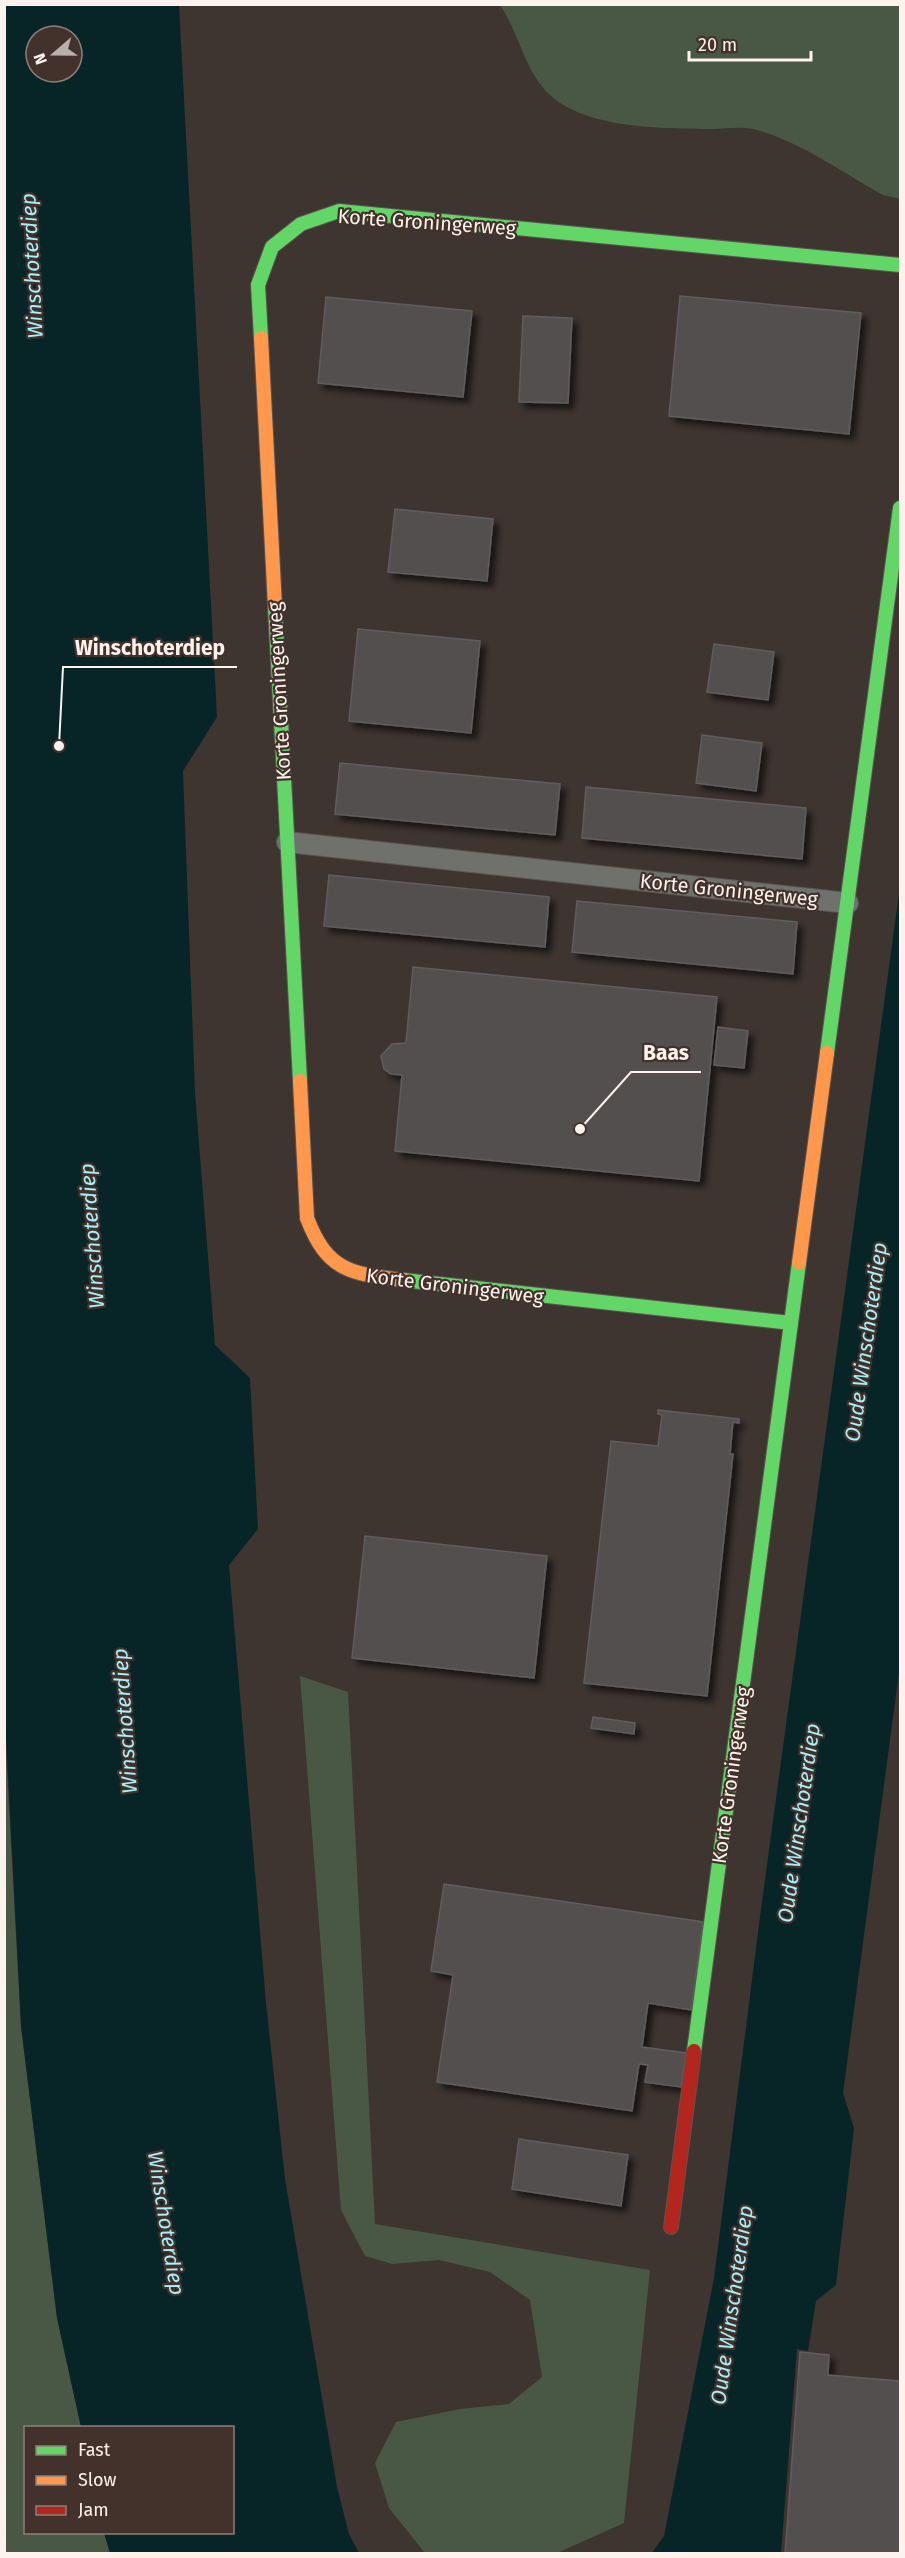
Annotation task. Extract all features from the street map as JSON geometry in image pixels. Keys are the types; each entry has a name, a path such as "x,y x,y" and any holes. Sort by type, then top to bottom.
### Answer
{"street":[{"name":"Korte Groningerweg","path":"791,1323 359,1275 334,1261 315,1243 307,1218 258,285 272,247 301,224 339,211 900,265"},
{"name":"Korte Groningerweg","path":"671,2227 900,508"}],"lane":[{"name":"Korte Groningerweg","path":"287,842 848,903"}],"green space":[{"path":"500,5 900,5 900,199 883,195 786,140 753,129 688,129 620,124 577,112 559,102 544,89 531,69"},
{"path":"300,1676 348,1692 375,2224 650,2270 624,2523 557,2553 425,2553 389,2508 375,2463 396,2422 460,2409 509,2404 542,2377 530,2300 490,2272 439,2260 392,2264 365,2256 341,2210"},
{"path":"4,1717 21,2026 57,2318 81,2426 24,2426 24,2534 104,2534 110,2553 5,2553"}],"water":[{"path":"4,5 179,5 217,717 183,771 195,1093 215,1345 250,1378 258,1529 229,1565 266,2003 285,2179 337,2487 349,2534 359,2553 110,2553 104,2534 234,2534 234,2426 81,2426 57,2318 21,2026 5,1717"},
{"name":"Oude Winschoterdiep","path":"900,886 900,1665 843,2093 854,2128 836,2285 816,2301 808,2351 797,2349 781,2553 652,2553 664,2536 714,2278 761,1909"}],"building":[{"path":"680,296 861,313 849,434 669,416"},
{"path":"326,297 472,311 463,397 318,383"},
{"path":"523,316 572,318 568,403 519,402"},
{"path":"395,509 493,519 487,581 388,572"},
{"path":"358,629 480,641 471,733 349,721"},
{"path":"714,644 774,652 768,700 707,692"},
{"path":"702,735 762,743 756,791 696,783"},
{"path":"340,763 560,784 555,835 335,814"},
{"path":"586,787 806,808 802,859 582,838"},
{"path":"329,875 549,897 545,947 324,926"},
{"path":"577,901 797,922 793,974 572,952"},
{"path":"413,967 717,997 699,1181 395,1151 402,1075 391,1074 384,1069 381,1056 392,1044 406,1043"},
{"path":"718,1027 748,1031 744,1068 714,1065"},
{"path":"658,1410 739,1419 739,1423 733,1422 730,1454 733,1454 707,1696 584,1683 611,1441 658,1446 662,1415 658,1414"},
{"path":"365,1536 547,1556 534,1678 352,1658"},
{"path":"593,1717 635,1723 634,1734 591,1728"},
{"path":"444,1884 703,1922 691,2010 648,2003 642,2047 686,2053 681,2087 645,2082 648,2065 639,2064 632,2111 437,2082 453,1975 431,1971"},
{"path":"519,2139 628,2155 621,2206 512,2189"},
{"path":"800,2352 829,2355 828,2375 900,2381 900,2554 785,2554"}],"traffic: fast":[{"path":"261,338 258,285 272,247 301,224 339,211 900,265"},
{"path":"827,1053 900,508"},
{"path":"275,607 300,1081"},
{"path":"694,2051 799,1263"},
{"path":"403,1280 791,1323"}],"traffic: slow":[{"path":"261,338 275,607"},
{"path":"799,1263 827,1053"},
{"path":"300,1081 307,1218 315,1236 332,1259 343,1267 355,1272 403,1280"}],"traffic: jam":[{"path":"671,2227 694,2051"}],"place":[{"name":"Winschoterdiep","path":"59,746"},
{"name":"Baas","path":"580,1129"}]}
